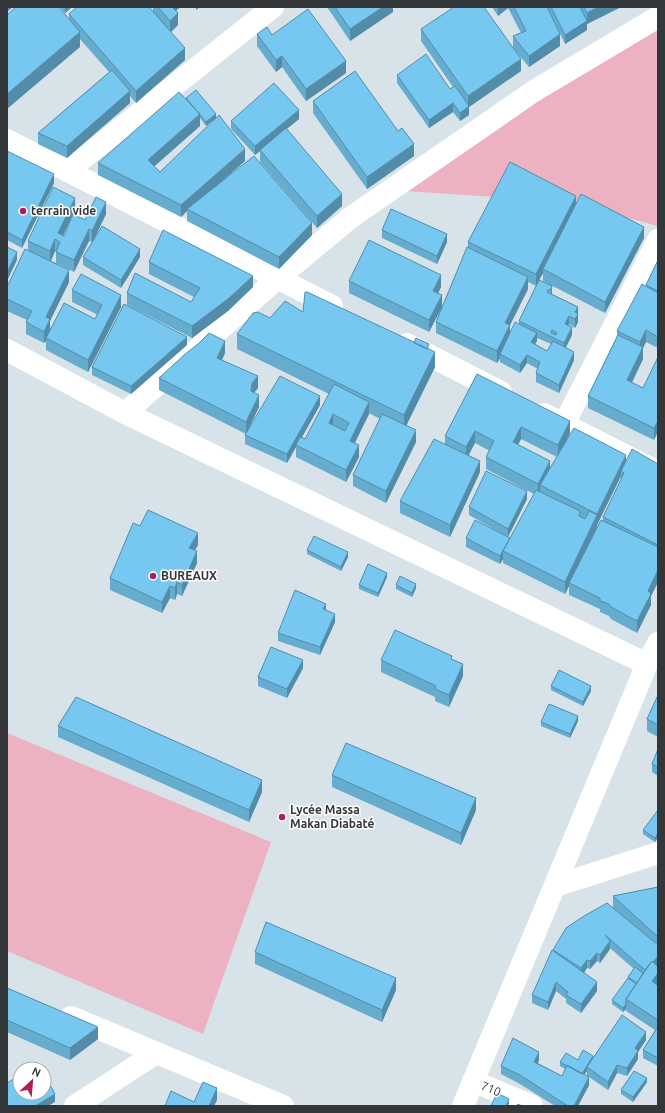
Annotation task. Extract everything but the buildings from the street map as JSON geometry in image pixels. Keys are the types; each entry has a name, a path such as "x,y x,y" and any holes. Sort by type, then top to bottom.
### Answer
{"street":[{"path":"67,171 272,7"},
{"path":"125,413 278,278 350,218 534,91 658,17"},
{"path":"7,140 348,314"},
{"path":"564,424 658,240"},
{"path":"390,335 658,472"},
{"path":"10,358 647,664"},
{"path":"463,1106 647,664 658,643"},
{"path":"555,886 658,853"},
{"path":"50,1008 283,1106"},
{"path":"75,1106 156,1053"},
{"name":"710","path":"473,1082 532,1106"}],"shaded area":[{"path":"658,21 658,226 568,202 390,190"},
{"path":"7,733 271,842 203,1034 7,951"}],"place":[{"name":"terrain vide","path":"23,211"},
{"name":"BUREAUX","path":"153,576"},
{"name":"Lycée Massa Makan Diabaté","path":"282,817"}]}
